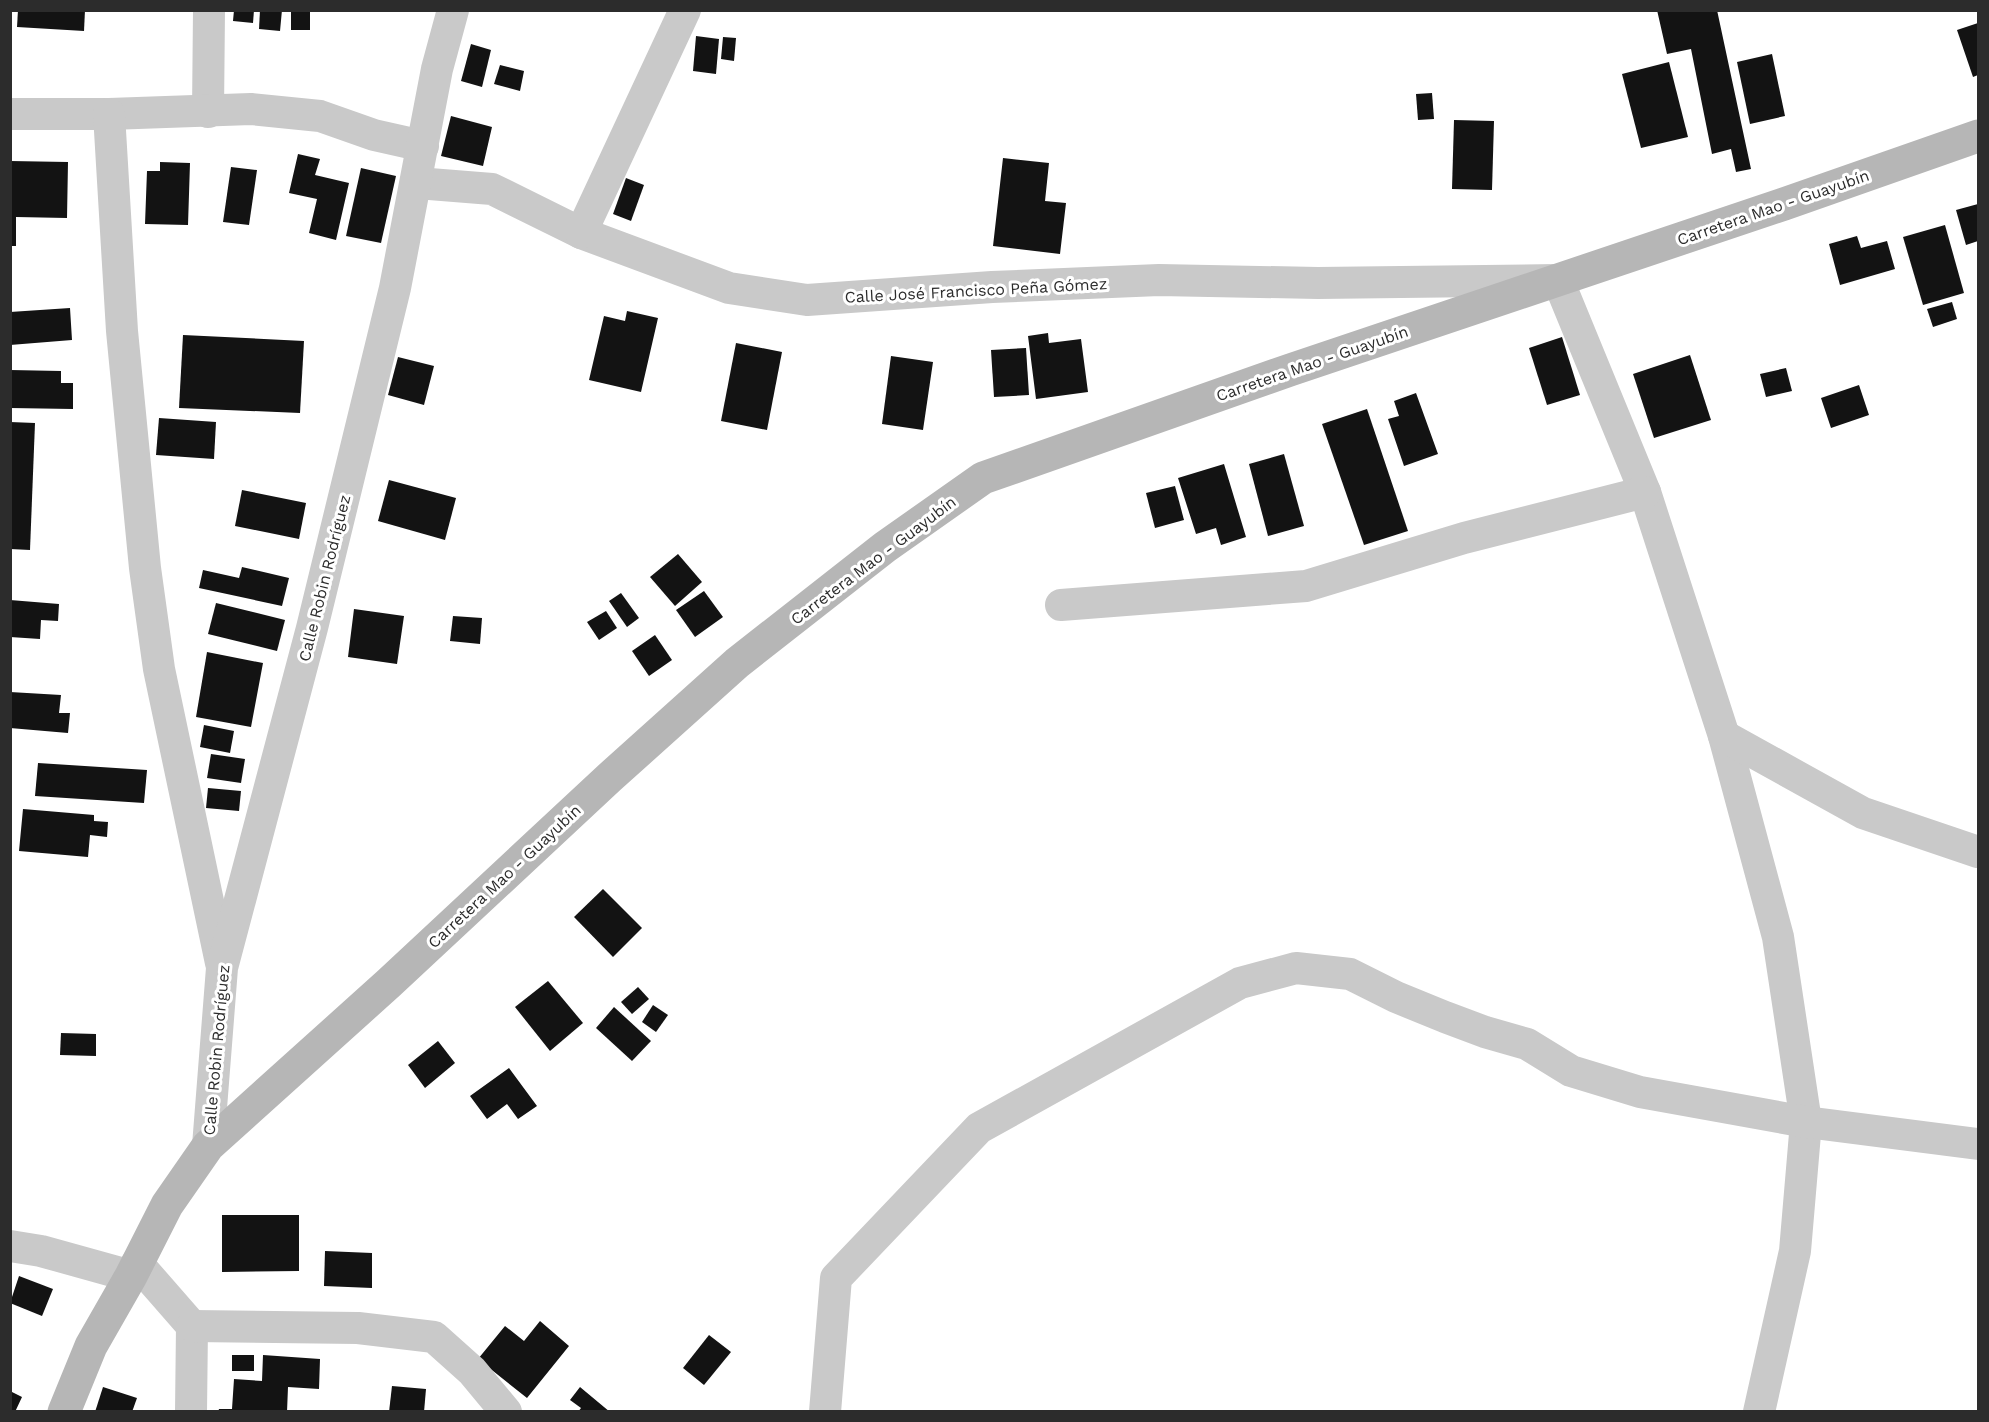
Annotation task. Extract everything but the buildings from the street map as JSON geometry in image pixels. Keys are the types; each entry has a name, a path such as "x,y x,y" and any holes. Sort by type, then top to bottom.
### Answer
{"main road":[{"name":"Carretera Mao - Guayubín","path":"64,1412 91,1346 167,1206 208,1146 398,975 609,778 737,663 885,547 983,478 1290,370 1978,136"}],"street":[{"path":"208,112 210,10"},
{"name":"Calle Robin Rodríguez","path":"208,1146 222,968 315,617 395,288 417,183 437,69 453,10"},
{"path":"581,233 685,10"},
{"path":"10,114 208,112 251,109 320,116 374,135 423,146"},
{"path":"109,114 122,331 145,568 159,669 222,968"},
{"name":"Calle José Francisco Peña Gómez","path":"417,183 492,189 581,233 729,288 807,300 992,287 1159,280 1330,283 1558,280"},
{"path":"1558,280 1645,492 1724,736 1778,938 1806,1122 1795,1251 1759,1412"},
{"path":"1062,605 1305,586 1464,538 1645,492"},
{"path":"1724,736 1863,813 1978,852"},
{"path":"825,1412 836,1278 979,1128 1239,983 1296,968 1350,974 1396,997 1445,1017 1527,1044 1571,1071 1640,1092 1806,1122 1978,1144"},
{"path":"10,1246 134,1269 192,1326 358,1328 434,1338 472,1371 507,1412"},
{"path":"191,1412 192,1326"}]}
